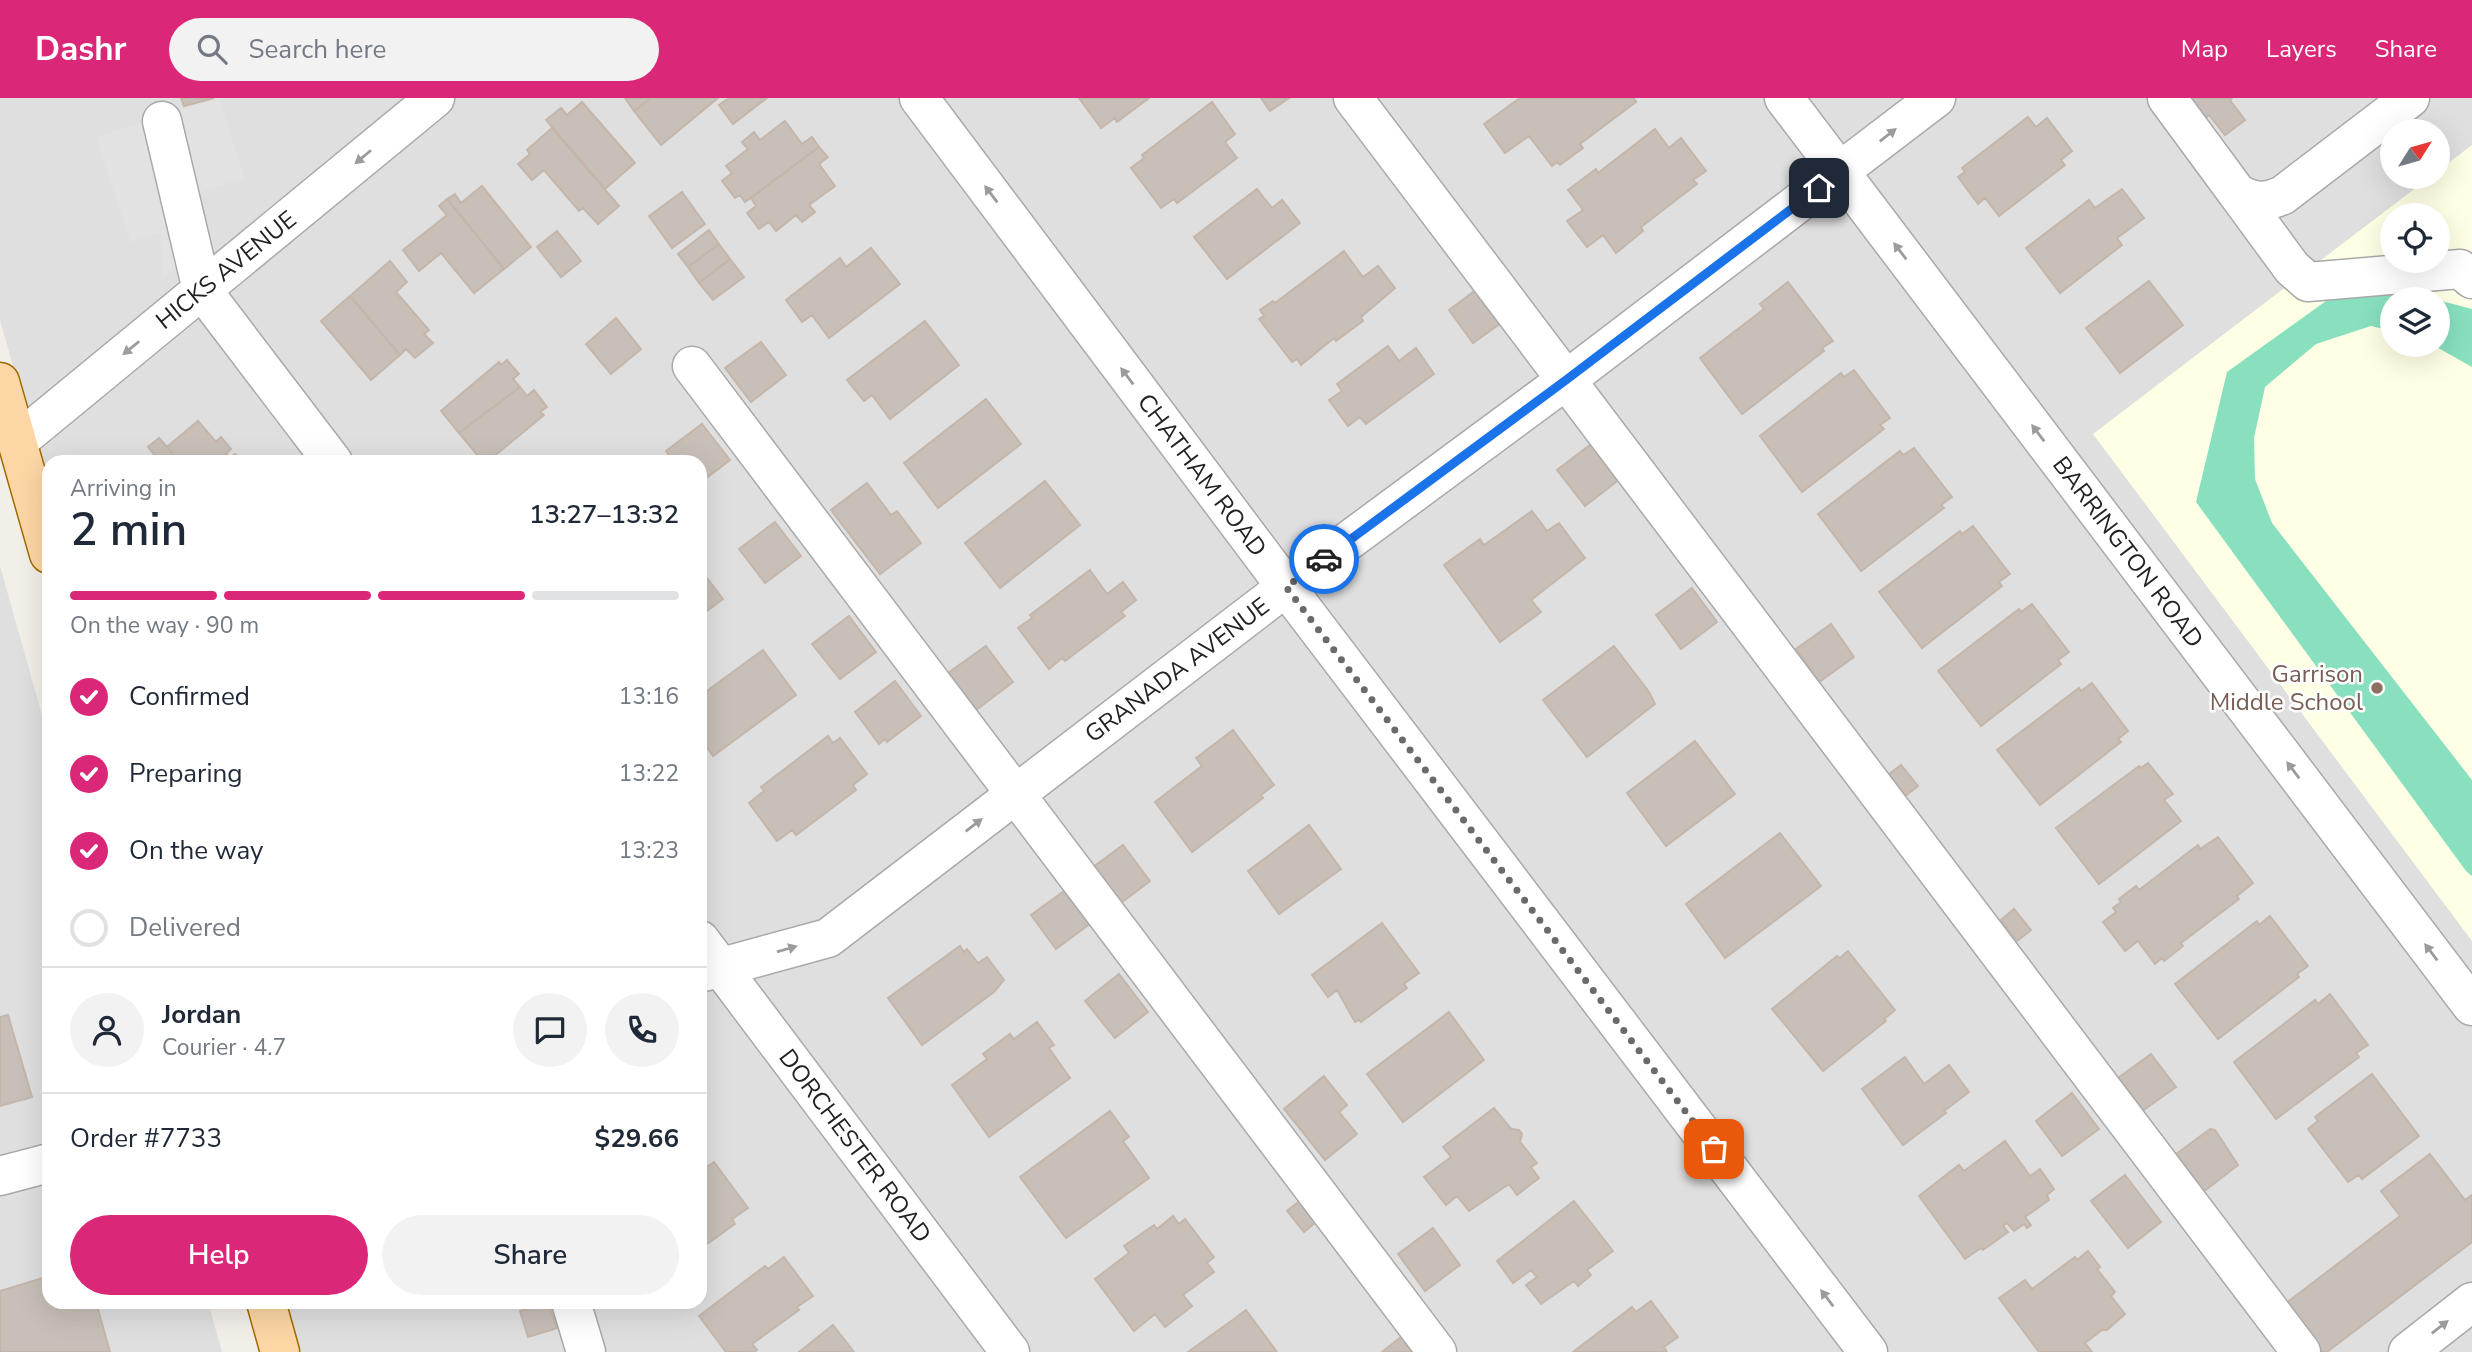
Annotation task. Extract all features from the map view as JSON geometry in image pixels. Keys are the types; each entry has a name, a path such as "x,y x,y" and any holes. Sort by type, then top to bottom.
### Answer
{"main road":[{"path":"0,382 42,530"},
{"path":"267,1309 280,1352"}],"street":[{"name":"CHATHAM ROAD","path":"919,98 1286,587 1868,1352"},
{"path":"1353,98 2301,1352"},
{"name":"BARRINGTON ROAD","path":"1784,98 2472,1006"},
{"name":"GRANADA AVENUE","path":"707,960 828,937 1286,587 1566,380 1936,98"},
{"path":"2167,98 2292,268 2308,282 2460,269 2472,279"},
{"path":"2237,194 2250,200 2269,202 2283,195 2410,98"},
{"name":"HICKS AVENUE","path":"16,442 202,290 416,105"},
{"path":"162,121 202,290 328,455"},
{"path":"692,366 1437,1352"},
{"name":"DORCHESTER ROAD","path":"707,960 1010,1352"},
{"path":"0,1176 42,1165"},
{"path":"2409,1352 2472,1302"},
{"path":"573,1309 586,1352"}],"shaded area":[{"path":"0,98 2472,98 2472,1352 292,1352 280,1309 707,1309 707,455 42,455 42,468 0,320"},
{"path":"219,98 245,178 203,191 197,205 207,246 162,279 161,233 131,242 96,137"},
{"name":"Garrison Middle School","path":"2472,145 2472,941 2093,434 2380,215 2380,273 2450,273 2450,203 2396,203 2414,189 2450,189 2450,162"},
{"path":"0,566 42,715 42,1309 210,1309 222,1352 0,1352"}],"green space":[{"path":"2358,278 2391,287 2380,287 2380,328 2371,326 2316,344 2265,387 2254,438 2255,479 2272,523 2472,780 2472,876 2196,502 2227,372"},
{"path":"2450,303 2472,309 2472,367 2450,355"}],"building":[{"path":"181,98 214,98 184,106"},
{"path":"625,98 651,98 634,111"},
{"path":"651,98 718,98 661,145 634,111"},
{"path":"729,98 767,98 733,124 719,105"},
{"path":"1079,98 1149,98 1117,122 1115,118 1101,128"},
{"path":"1261,98 1289,98 1270,111"},
{"path":"1520,98 1634,98 1636,102 1580,144 1583,148 1560,165 1557,162 1552,166 1529,136 1505,153 1484,124"},
{"path":"2185,98 2232,98 2230,100 2245,120 2225,135 2209,115 2202,121"},
{"path":"582,102 635,163 605,189 546,120 561,108 567,115"},
{"path":"1212,102 1235,134 1225,142 1237,158 1177,203 1174,199 1161,208 1131,168 1144,158 1142,155"},
{"path":"2028,117 2036,127 2047,118 2072,151 2061,160 2065,165 1999,216 1985,198 1978,204 1958,177 1965,172 1962,168"},
{"path":"785,121 802,144 812,137 819,147 745,202 740,195 735,198 722,181 732,173 726,166 748,149 742,142 754,132 760,140"},
{"path":"552,128 619,206 598,224 583,208 579,211 544,170 532,180 518,164 530,154 527,150"},
{"path":"1655,129 1669,148 1681,138 1706,171 1693,180 1697,184 1641,227 1643,231 1616,253 1603,235 1587,247 1567,221 1583,210 1568,190 1596,169 1598,173"},
{"path":"819,147 828,157 819,164 835,186 809,205 815,212 802,222 796,215 776,231 769,222 759,229 747,213 756,206 751,198"},
{"path":"482,186 531,247 504,269 447,199 455,194 461,203"},
{"path":"1257,189 1272,208 1282,200 1300,223 1227,279 1194,237"},
{"path":"2122,189 2144,218 2117,238 2122,245 2060,293 2026,248 2089,200 2095,208"},
{"path":"682,192 705,224 672,248 649,216"},
{"path":"447,199 504,269 474,293 441,253 419,271 403,250 447,215 439,206"},
{"path":"709,230 719,244 688,267 678,254"},
{"path":"557,231 581,261 561,277 537,247"},
{"path":"719,244 730,259 699,283 688,267"},
{"path":"871,248 900,284 829,338 812,315 802,322 786,300 840,258 846,267"},
{"path":"1344,251 1363,277 1378,266 1395,288 1361,317 1363,321 1336,341 1334,338 1301,365 1297,359 1292,362 1259,319 1264,316 1260,310 1273,301 1275,303"},
{"path":"730,259 744,277 713,300 699,283"},
{"path":"390,261 407,282 396,292 429,330 424,334 433,343 415,358 406,349 400,355 350,296"},
{"path":"2149,281 2183,325 2120,373 2086,328"},
{"path":"1788,282 1833,341 1822,348 1824,351 1742,414 1700,358 1764,309 1760,304"},
{"path":"1476,290 1501,323 1473,343 1449,310"},
{"path":"350,296 400,355 371,380 321,321"},
{"path":"616,318 641,349 611,374 586,344"},
{"path":"925,321 959,365 890,419 872,395 864,401 847,380"},
{"path":"761,342 786,375 751,402 725,368"},
{"path":"1388,346 1399,361 1416,348 1434,374 1366,424 1360,417 1348,426 1329,400 1342,391 1337,384"},
{"path":"507,360 519,374 513,379 520,387 459,433 441,411 499,362 501,365"},
{"path":"1854,370 1890,418 1880,425 1884,429 1802,492 1760,436 1841,373 1844,377"},
{"path":"520,387 527,396 534,390 547,407 540,412 544,415 495,455 477,455 459,433"},
{"path":"986,399 1021,444 938,508 904,463"},
{"path":"198,421 216,442 221,437 231,449 227,455 173,455 167,447"},
{"path":"702,424 730,460 707,478 707,455 669,455 666,451"},
{"path":"159,438 173,455 154,455 148,447"},
{"path":"1594,442 1621,478 1585,506 1557,470"},
{"path":"1914,448 1952,497 1941,505 1944,508 1861,571 1818,514 1900,451 1903,455"},
{"path":"1045,481 1080,525 1000,588 965,543"},
{"path":"867,483 891,515 897,511 921,543 880,574 831,510"},
{"path":"1532,511 1547,531 1559,523 1585,558 1531,600 1541,612 1500,642 1444,565 1480,539 1484,545"},
{"path":"775,522 801,556 765,583 739,549"},
{"path":"1973,526 2010,574 1999,582 2002,586 1922,648 1879,592 1960,531 1962,534"},
{"path":"1090,570 1107,594 1123,582 1136,600 1121,612 1125,616 1065,661 1062,658 1049,669 1018,628 1032,618 1030,615"},
{"path":"707,578 723,599 707,611"},
{"path":"1692,588 1717,622 1681,649 1656,615"},
{"path":"2032,604 2069,652 2058,660 2061,664 1981,726 1938,671 2019,609 2021,612"},
{"path":"849,616 876,652 840,679 812,644"},
{"path":"1831,624 1854,657 1819,682 1796,649"},
{"path":"986,646 1013,682 976,710 948,673"},
{"path":"1614,646 1655,704 1587,757 1543,700"},
{"path":"763,650 796,695 713,756 707,747 707,691"},
{"path":"895,681 921,716 887,742 885,739 879,744 855,712"},
{"path":"2092,683 2128,731 2118,739 2121,742 2040,805 1997,750 2079,688 2081,691"},
{"path":"1233,730 1274,785 1261,795 1263,798 1192,852 1155,802 1202,766 1196,758"},
{"path":"828,736 833,743 840,738 867,774 853,785 856,790 796,835 792,830 777,841 749,803 764,791 761,787"},
{"path":"1695,741 1735,794 1666,846 1627,793"},
{"path":"2148,763 2173,794 2164,800 2181,821 2099,884 2056,828 2139,766 2141,768"},
{"path":"1901,765 1918,786 1904,797 1888,775"},
{"path":"1309,825 1341,869 1279,914 1248,871"},
{"path":"1780,833 1821,886 1725,958 1686,904"},
{"path":"2218,837 2253,883 2237,896 2239,899 2181,943 2183,946 2164,961 2162,958 2155,964 2138,941 2125,951 2103,922 2116,912 2113,908 2121,902 2119,899 2136,886 2139,890 2198,845 2200,849"},
{"path":"1123,845 1150,881 1113,909 1085,873"},
{"path":"1067,889 1091,923 1056,949 1031,915"},
{"path":"2014,909 2031,930 2017,941 2001,920"},
{"path":"2270,916 2308,966 2297,974 2299,977 2218,1039 2175,984 2257,921 2259,925"},
{"path":"1382,923 1419,973 1404,984 1407,988 1361,1022 1355,1022 1337,990 1328,997 1312,975"},
{"path":"960,946 964,952 967,949 978,963 987,957 1004,980 994,992 922,1045 888,998"},
{"path":"1848,951 1895,1010 1884,1019 1886,1021 1823,1071 1772,1009 1837,956 1840,958"},
{"path":"1119,974 1148,1012 1115,1038 1085,1001"},
{"path":"2330,994 2368,1045 2356,1053 2359,1057 2276,1119 2234,1062 2315,1000 2318,1004"},
{"path":"1449,1012 1484,1060 1403,1122 1367,1074"},
{"path":"8,1015 32,1097 0,1106 0,1017"},
{"path":"1037,1022 1054,1045 1049,1048 1070,1078 989,1137 952,1085 987,1059 983,1054 1010,1034 1014,1039"},
{"path":"2151,1054 2176,1087 2142,1111 2118,1078"},
{"path":"1905,1057 1924,1084 1949,1065 1969,1092 1903,1145 1862,1089"},
{"path":"2372,1074 2419,1136 2362,1179 2359,1175 2348,1182 2308,1129 2318,1121 2315,1117"},
{"path":"1324,1076 1347,1105 1339,1112 1357,1134 1325,1160 1284,1109"},
{"path":"2072,1093 2099,1129 2062,1156 2036,1121"},
{"path":"1494,1108 1511,1129 1519,1130 1522,1134 1520,1142 1537,1163 1531,1167 1539,1178 1517,1195 1509,1184 1469,1211 1457,1196 1446,1205 1424,1177 1451,1157 1443,1147"},
{"path":"1110,1111 1129,1137 1123,1141 1149,1178 1066,1238 1020,1177"},
{"path":"2210,1129 2215,1130 2238,1165 2203,1192 2175,1155"},
{"path":"2005,1141 2030,1176 2040,1169 2054,1189 2047,1195 2049,1200 2025,1217 2031,1225 2027,1228 2024,1224 2014,1231 2007,1223 2003,1226 2008,1232 1965,1259 1919,1196 1959,1165 1964,1171"},
{"path":"2430,1154 2465,1200 2472,1195 2472,1242 2327,1352 2307,1352 2276,1311 2400,1216 2381,1191"},
{"path":"714,1162 748,1208 732,1219 735,1224 707,1244 707,1167"},
{"path":"2125,1175 2161,1222 2128,1248 2091,1201"},
{"path":"1301,1200 1317,1221 1304,1232 1287,1211"},
{"path":"1574,1201 1613,1251 1587,1270 1591,1275 1578,1286 1574,1281 1541,1304 1526,1285 1537,1277 1531,1270 1513,1283 1497,1261"},
{"path":"1173,1216 1179,1224 1185,1219 1214,1257 1207,1263 1214,1272 1183,1295 1192,1306 1165,1327 1155,1314 1134,1331 1095,1279 1129,1253 1124,1246 1154,1225 1157,1229"},
{"path":"1433,1228 1460,1265 1425,1291 1398,1254"},
{"path":"2088,1251 2100,1267 2097,1269 2115,1292 2111,1296 2125,1314 2107,1330 2102,1330 2085,1343 2092,1352 2039,1352 1999,1298 2025,1280 2032,1289 2075,1257 2077,1260"},
{"path":"784,1257 813,1296 797,1307 799,1310 752,1344 757,1350 755,1352 726,1352 699,1316 765,1266 768,1269"},
{"path":"42,1278 42,1309 98,1309 110,1352 0,1352 0,1291"},
{"path":"1651,1301 1678,1337 1664,1347 1667,1352 1573,1352 1632,1307 1636,1312"},
{"path":"550,1309 557,1328 528,1337 520,1311"},
{"path":"1246,1310 1277,1352 1188,1352 1234,1319"},
{"path":"833,1325 854,1352 799,1352"},
{"path":"1405,1334 1419,1352 1382,1352"}],"way so far":[{"path":"1324,559 1286,587 1714,1149"}],"place":[{"name":"Garrison Middle School","path":"2377,688"}],"route":[{"path":"1324,559 1819,188"}]}
